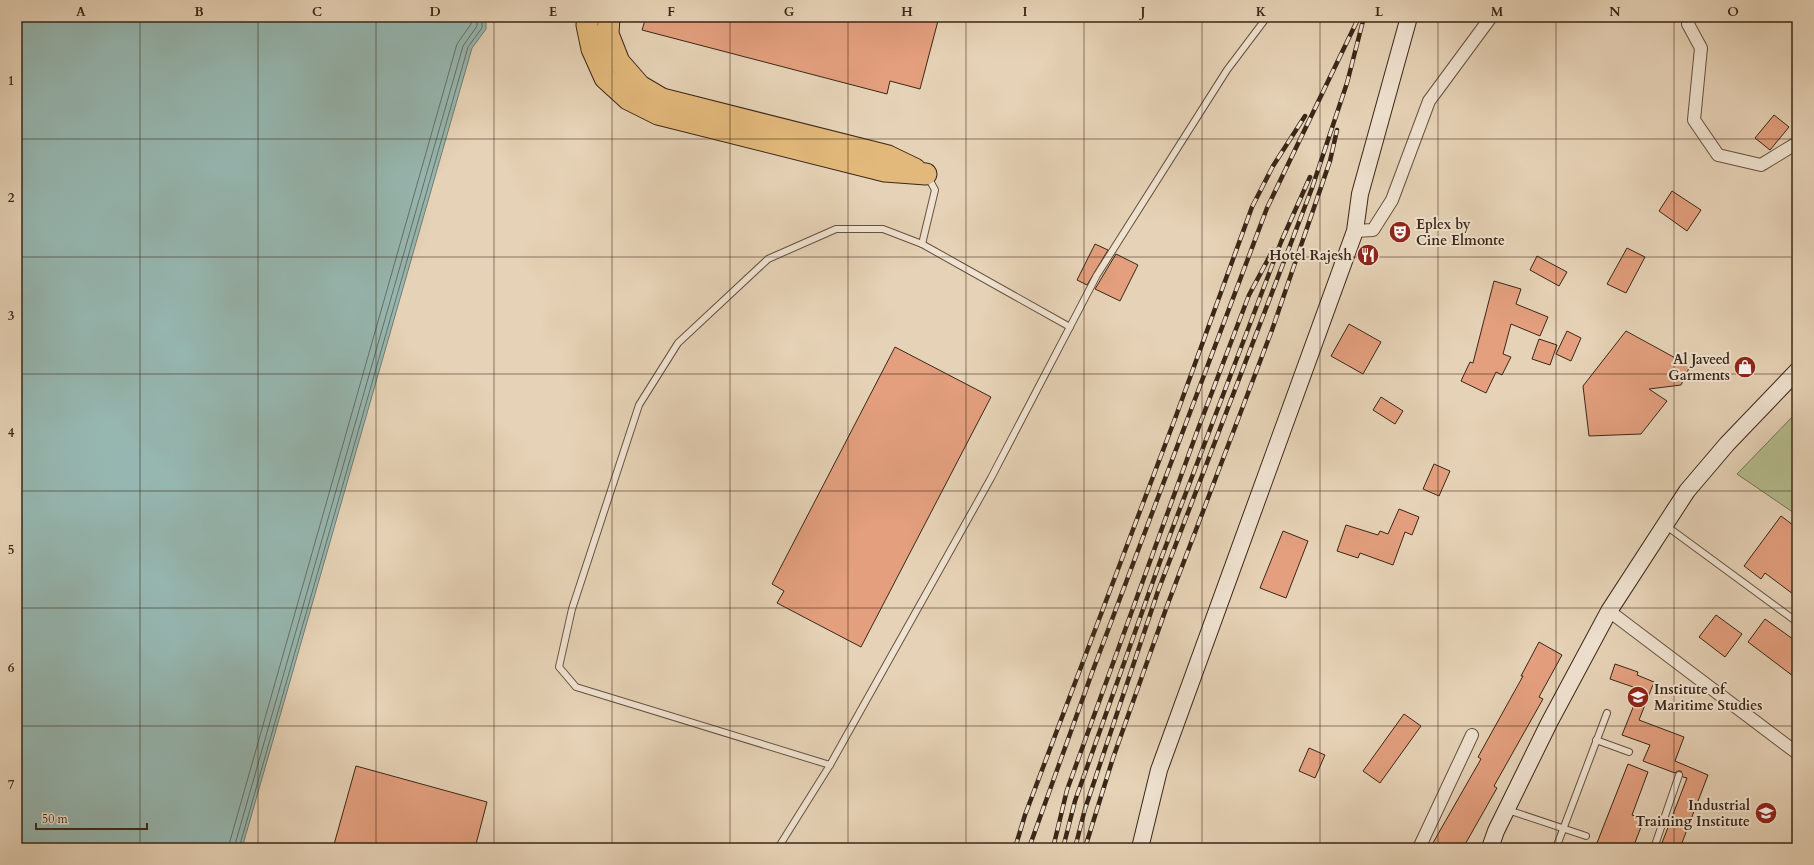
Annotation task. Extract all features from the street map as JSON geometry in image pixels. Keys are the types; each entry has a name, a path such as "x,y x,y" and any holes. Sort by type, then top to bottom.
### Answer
{"highway":[{"path":"588,17 587,25 592,49 605,78 628,99 658,114 885,171 926,174"},
{"path":"609,17 608,34 619,62 640,86 662,99 888,156 926,174"}],"main road":[{"path":"1140,848 1159,770 1355,231 1360,194 1409,19"},
{"path":"1490,848 1507,809 1549,723 1609,611 1687,491 1728,444 1797,371"}],"street":[{"path":"1355,231 1373,230 1378,223 1392,200 1429,101 1491,17"},
{"path":"1689,17 1688,24 1701,48 1694,120 1718,155 1761,165 1797,143"},
{"path":"1609,611 1797,753"},
{"path":"1419,848 1472,735"}],"lane":[{"path":"778,848 830,765 991,478 1097,275 1244,45 1267,17"},
{"path":"922,244 935,190 926,174"},
{"path":"830,765 576,687 559,668 572,609 638,405 678,343 768,259 836,229 883,230 922,244 1070,327"},
{"path":"1665,525 1797,622"},
{"path":"1556,848 1562,828 1607,712"},
{"path":"1596,740 1629,752"},
{"path":"1654,848 1679,775"},
{"path":"1507,809 1586,836"}],"green space":[{"path":"1797,412 1797,515 1737,474"}],"water":[{"path":"17,17 486,17 486,29 472,48 242,848 17,848"}],"building":[{"path":"646,17 939,17 920,89 890,81 887,94 642,30"},
{"path":"1774,115 1789,127 1770,150 1755,138"},
{"path":"1672,191 1701,210 1687,231 1659,211"},
{"path":"1095,244 1108,250 1087,285 1077,280"},
{"path":"1627,248 1645,257 1626,293 1607,284"},
{"path":"1116,254 1138,265 1120,301 1095,289"},
{"path":"1537,256 1567,272 1559,286 1530,270"},
{"path":"1494,281 1521,289 1516,304 1548,317 1540,336 1511,324 1503,354 1511,357 1502,375 1496,372 1486,393 1461,381 1470,362 1473,363"},
{"path":"1349,324 1381,342 1363,374 1331,356"},
{"path":"1567,331 1581,338 1571,361 1556,354"},
{"path":"1626,331 1690,366 1681,385 1649,389 1667,401 1641,434 1589,436 1583,386"},
{"path":"1539,339 1557,345 1550,365 1532,359"},
{"path":"895,347 991,397 861,647 777,603 784,591 772,584"},
{"path":"1381,397 1403,411 1395,424 1373,410"},
{"path":"1434,464 1450,471 1439,496 1423,489"},
{"path":"1399,509 1419,517 1412,535 1405,532 1393,565 1360,553 1358,558 1337,551 1346,525 1378,535 1380,531 1388,534"},
{"path":"1781,516 1797,528 1797,597 1765,573 1761,579 1744,566"},
{"path":"1283,531 1308,541 1286,598 1260,588"},
{"path":"1716,615 1742,634 1725,657 1699,637"},
{"path":"1765,619 1797,642 1797,679 1748,642"},
{"path":"1539,642 1562,655 1539,697 1543,699 1494,786 1497,788 1463,848 1430,848 1481,759 1478,757 1523,676 1521,676"},
{"path":"1615,664 1638,672 1637,675 1654,682 1639,720 1684,737 1675,761 1708,775 1680,848 1660,848 1687,778 1683,777 1681,771 1675,773 1643,761 1650,745 1622,735 1634,705 1630,704 1636,688 1610,679"},
{"path":"1404,714 1421,726 1380,783 1363,771"},
{"path":"1309,748 1325,755 1315,778 1299,771"},
{"path":"1628,764 1648,772 1632,815 1644,819 1633,848 1595,848"},
{"path":"356,766 487,802 475,848 333,848"}],"railway":[{"path":"1029,848 1093,670 1267,208 1359,17"},
{"path":"1075,848 1085,809 1158,591 1312,188 1347,83 1364,17"},
{"path":"1015,848 1025,815 1176,416 1252,207 1273,166 1305,116"},
{"path":"1085,848 1113,758 1167,606 1272,330 1330,161 1337,130"},
{"path":"1063,848 1075,801 1162,556 1281,242 1310,177"},
{"path":"1053,848 1067,790 1198,429 1249,295 1273,250"}],"place":[{"name":"Eplex by Cine Elmonte","path":"1400,232"},
{"name":"Hotel Rajesh","path":"1368,255"},
{"name":"Al Javeed Garments","path":"1745,367"},
{"name":"Institute of Maritime Studies","path":"1638,697"},
{"name":"Industrial Training Institute","path":"1766,813"}]}
